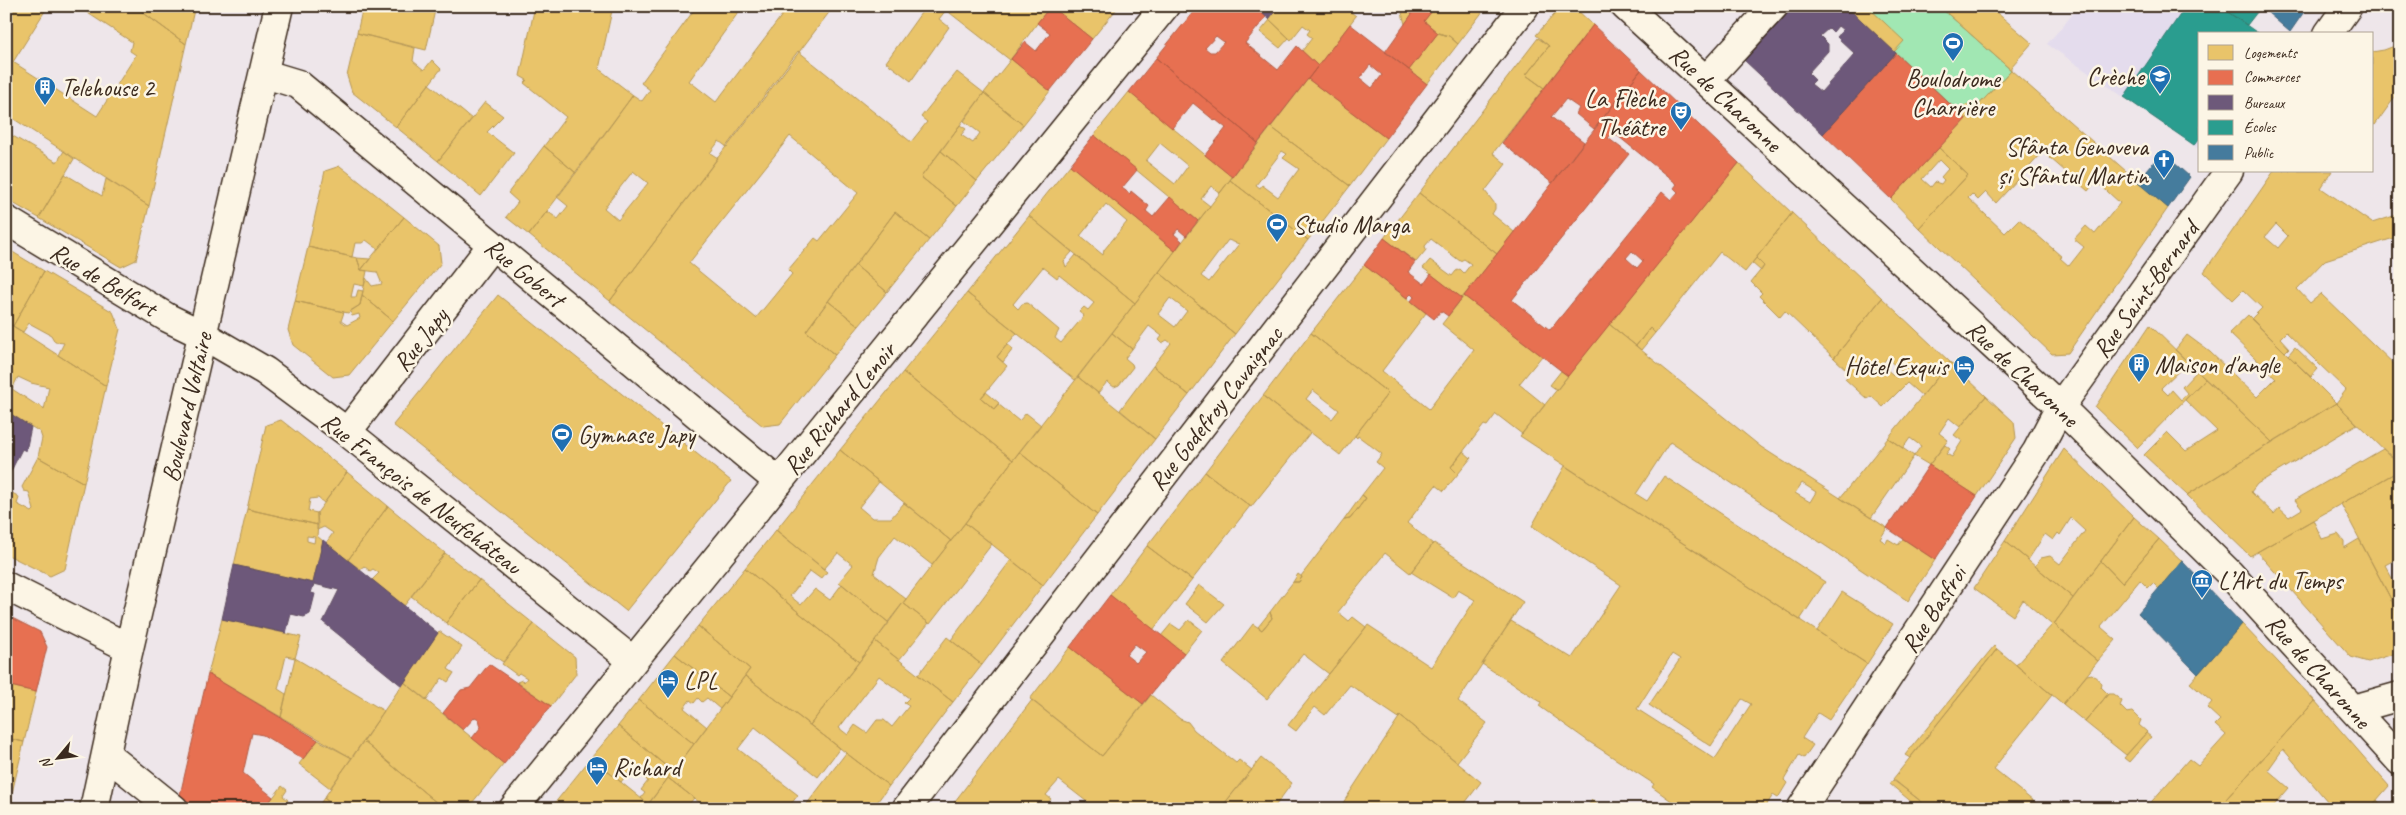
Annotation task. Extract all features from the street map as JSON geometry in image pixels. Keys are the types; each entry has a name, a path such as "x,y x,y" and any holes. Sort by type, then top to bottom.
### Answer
{"street":[{"name":"Boulevard Voltaire","path":"94,809 265,74 279,6"},
{"name":"Rue Richard Lenoir","path":"513,809 1165,6"},
{"name":"Rue Godefroy Cavaignac","path":"906,809 1525,6"},
{"name":"Rue de Charonne","path":"1625,6 2060,407 2229,572 2400,761"},
{"path":"1706,80 1774,6"},
{"path":"2329,32 2348,6"},
{"name":"Rue Gobert","path":"265,74 298,84 779,482"},
{"name":"Rue Saint-Bernard","path":"2060,407 2228,172"},
{"name":"Rue de Belfort","path":"6,220 168,318 203,335"},
{"name":"Rue Japy","path":"348,432 492,245"},
{"name":"Rue François de Neufchâteau","path":"203,335 265,371 348,432 633,661"},
{"name":"Rue Basfroi","path":"1813,804 2037,451 2060,407"},
{"path":"6,586 130,648"},
{"path":"2354,709 2400,696"},
{"path":"107,755 174,809"}],"shaded area":[{"name":"Crèche","path":"2080,6 2218,6 2256,32 2198,32 2198,149 2047,44"}],"green space":[{"name":"Boulodrome Charrière","path":"1846,6 1939,6 2011,70 1966,119"}],"building: Logements":[{"name":"Telehouse 2","path":"6,6 48,6 13,62 97,116 136,55 130,51 132,42 77,6 134,6 186,44 149,206 6,114"},
{"path":"134,6 195,6 186,44"},
{"path":"363,6 436,6 426,50 357,33"},
{"path":"535,6 613,6 599,69 633,95 576,173 544,146 566,117 524,83 527,80 520,76"},
{"path":"697,6 743,6 689,81 716,102 789,6 834,6 727,147 719,141 710,153 718,158 610,301 529,235 547,211 558,219 568,206 557,197 633,95 642,101 650,90 641,83","holes":["633,171 648,183 618,220 604,208"]},
{"path":"926,6 941,6 946,10 939,19 949,27 911,81 886,62"},
{"path":"941,6 1050,6 1010,60"},
{"path":"1051,6 1119,6 1092,39"},
{"path":"1279,6 1343,6 1356,16 1318,66 1302,51 1312,38 1307,34 1310,30 1303,25 1291,40 1269,19"},
{"path":"1436,6 1487,6 1458,44 1449,36 1438,33 1424,21"},
{"path":"1562,6 1573,6 1593,25 1544,88 1526,75 1549,46 1536,35"},
{"path":"1846,6 1867,6 1904,41 1894,52"},
{"path":"1939,6 1989,6 2032,43 2011,67 2011,70"},
{"path":"1405,9 1412,14 1405,24 1402,13"},
{"path":"1270,20 1289,38 1280,48 1260,32"},
{"path":"357,33 415,48 413,61 424,70 432,60 441,69 396,127 352,92 347,76"},
{"path":"1438,33 1449,36 1458,44 1427,84 1409,70"},
{"path":"1538,38 1549,46 1526,75 1544,88 1493,153 1506,164 1485,191 1495,204 1492,214 1514,232 1497,254 1419,193"},
{"path":"2400,44 2400,101 2395,97 2375,125 2374,52"},
{"path":"798,51 911,142 927,122 921,117 957,72 984,93 921,177 957,206 929,240 895,212 806,331 835,355 780,424 763,426 610,301","holes":["790,136 858,193 819,241 815,238 788,270 792,274 756,318 689,263"]},
{"path":"1011,59 1050,91 1023,125 984,93"},
{"path":"2011,70 2168,208 2068,353 2052,354 1919,228 1968,175 1939,148","holes":["2043,152 2088,191 2096,181 2120,203 2095,234 2086,226 2074,239 2084,247 2069,266 2060,258 2062,257 2019,219 2005,233 1968,198 1972,194 1978,200 1986,192 1996,203"]},
{"path":"1308,79 1386,138 1350,186 1271,127"},
{"path":"429,84 472,119 438,161 396,127"},
{"path":"1129,92 1232,177 1220,193 1211,186 1201,199 1210,206 1198,221 1094,135","holes":["1160,143 1188,166 1175,184 1146,161"]},
{"path":"984,93 1023,125 977,181 941,151 960,125 966,129 961,135 973,143 980,133 964,121"},
{"path":"485,102 503,116 487,132 514,153 481,196 438,161"},
{"path":"1967,104 1974,110 1966,119 1959,112"},
{"path":"1271,127 1350,186 1308,240 1230,180","holes":["1282,151 1287,154 1283,158 1299,169 1278,197 1262,185 1260,188 1256,185"]},
{"path":"6,132 57,162 64,151 74,159 39,218 6,199"},
{"path":"544,146 576,173 529,235 506,217 518,202 508,193"},
{"path":"1939,148 1968,175 1919,228 1891,199","holes":["1939,160 1948,169 1941,177 1944,180 1941,184 1935,182 1931,187 1922,179"]},
{"path":"941,151 977,181 957,206 921,177"},
{"path":"1739,163 1792,213 1745,272 1720,252 1655,333 1650,328 1636,346 1609,324"},
{"path":"1070,165 1175,251 1135,303 1029,216","holes":["1106,204 1127,222 1104,250 1103,255 1080,236"]},
{"path":"340,166 404,217 378,249 366,240 362,243 355,243 352,257 308,247 325,171"},
{"path":"2273,172 2331,172 2321,188 2372,223 2400,214 2400,236 2325,260 2297,289 2310,303 2321,294 2400,370 2400,465 2336,403 2346,390 2286,332 2280,338 2289,348 2285,352 2251,319 2262,308 2243,290 2233,300 2204,272","holes":["2276,224 2288,236 2278,248 2265,237"]},
{"path":"65,174 102,196 106,179 149,206 136,260 121,267 39,218"},
{"path":"1230,180 1308,240 1235,334 1159,272","holes":["1228,240 1239,244 1209,282 1201,276"]},
{"path":"1419,193 1497,254 1462,298 1423,268 1430,260 1452,276 1460,269 1464,273 1471,264 1464,259 1460,261 1431,239 1425,246 1426,250 1416,262 1384,238"},
{"path":"895,212 929,240 887,292 855,265"},
{"path":"1792,213 1882,298 1834,358 1785,311 1780,317 1759,296 1762,293 1751,282 1764,266 1756,258"},
{"path":"1029,216 1072,252 1064,261 1066,267 1076,255 1135,303 1075,380 967,293","holes":["1043,267 1057,278 1059,275 1094,303 1088,310 1084,307 1079,312 1084,316 1061,343 1055,338 1059,330 1027,303 1022,304 1018,309 1013,304"]},
{"path":"404,217 439,246 441,263 393,321 362,295 366,278 372,286 382,284 377,272 361,270"},
{"path":"308,247 357,258 361,270 367,271 364,286 354,284 351,297 356,297 358,290 363,291 360,305 348,313 295,301"},
{"path":"6,248 44,271 13,326 6,322"},
{"path":"357,258 370,259 361,270"},
{"path":"1756,258 1764,266 1761,271 1752,263"},
{"path":"855,265 887,292 859,326 828,301"},
{"path":"1364,265 1426,313 1382,371 1429,409 1474,350 1442,324 1464,296 1542,356 1519,384 1545,405 1522,434 1496,414 1487,426 1484,425 1451,467 1458,474 1444,491 1436,485 1407,523 1433,544 1410,573 1385,553 1338,612 1349,621 1353,617 1366,627 1329,674 1303,654 1267,699 1223,663 1253,624 1262,630 1272,618 1270,612 1293,582 1299,582 1301,576 1344,520 1350,519 1366,498 1362,495 1383,468 1376,462 1382,454 1358,436 1357,438 1355,436 1388,393 1311,333"},
{"path":"44,271 113,312 120,329 106,386 58,355 64,343 55,342 51,335 29,323 23,332 13,326"},
{"path":"1159,272 1235,334 1189,395 1153,366 1171,343 1167,340 1162,343 1159,340 1162,336 1149,326 1132,349 1112,333","holes":["1170,298 1187,311 1175,327 1158,314"]},
{"path":"967,293 1017,333 997,357 1007,366 981,398 994,409 998,404 1019,421 1026,413 1041,425 1013,460 903,372"},
{"path":"362,295 393,321 349,375 333,377 293,345 288,330 295,301 344,312 341,321 347,325 360,318 359,314 352,316 350,311 360,305"},
{"name":"Gymnase Japy","path":"498,295 731,481 626,611 393,425"},
{"path":"1882,298 1950,362 1922,396 1907,383 1883,407 1871,396 1867,399 1845,379 1850,373 1834,358","holes":["1887,358 1902,372 1897,378 1881,365"]},
{"path":"828,301 859,326 835,355 806,331"},
{"path":"2248,315 2336,403 2272,442 2175,350 2187,335 2210,352 2257,397 2276,378 2229,333"},
{"path":"8,323 106,386 84,483 38,457 42,438 40,432 6,411 6,327","holes":["18,377 31,383 49,387 44,410 39,404 38,406 12,389"]},
{"path":"1609,324 1761,447 1887,528 1880,539 1886,543 1888,539 1898,545 1903,539 1935,560 1908,601 1670,442 1636,494 1647,501 1664,476 1825,582 1800,620 1520,436","holes":["1802,483 1816,492 1810,502 1795,493"]},
{"name":"Maison d'angle","path":"2150,325 2188,362 2161,388 2168,395 2172,390 2181,400 2187,393 2182,387 2197,371 2205,379 2138,448 2095,407"},
{"path":"1650,328 1655,333 1641,350 1636,346"},
{"path":"1112,333 1132,349 1125,358 1133,367 1119,385 1114,387 1107,382 1098,393 1078,377"},
{"path":"1311,333 1388,393 1340,455 1263,396","holes":["1313,390 1339,410 1332,419 1306,399"]},
{"path":"1007,344 1013,349 1003,362 997,357"},
{"path":"2295,347 2318,369 2311,377 2288,355"},
{"path":"1950,362 1986,396 1960,427 1949,418 1939,433 1948,440 1929,465 1914,456 1921,446 1910,438 1903,448 1888,438"},
{"path":"1153,366 1189,395 1155,439 1120,410"},
{"path":"1561,371 1568,376 1557,390 1550,385"},
{"path":"903,372 1013,460 951,541 840,450"},
{"path":"1078,377 1155,439 1097,515 1019,452"},
{"path":"2205,379 2272,442 2187,495 2144,455 2167,432 2186,451 2217,431 2185,400"},
{"path":"986,392 999,403 994,409 981,398"},
{"path":"1263,396 1310,433 1251,507 1205,472"},
{"path":"1986,396 2014,422 2016,438 1977,496 1929,465 1945,445 1950,449 1946,454 1952,457 1962,441 1954,435"},
{"path":"2336,403 2357,424 2257,484 2251,492 2274,514 2279,508 2289,517 2302,509 2295,500 2383,449 2400,465 2400,470 2250,556 2187,495"},
{"path":"281,420 347,472 324,503 318,498 310,499 308,511 317,513 318,525 247,509 266,425"},
{"path":"1888,438 1914,456 1871,518 1840,498"},
{"path":"2064,449 2134,517 2073,598 2035,566 2041,558 2050,556 2060,564 2085,531 2071,518 2060,535 2058,533 2053,540 2045,534 2028,560 2005,541"},
{"path":"840,450 879,482 859,507 872,518 891,518 904,503 951,541 932,565 895,536 879,557 874,574 906,599 888,622 839,582 853,565 838,553 824,569 776,530"},
{"path":"1463,451 1471,458 1458,474 1451,467"},
{"path":"1019,452 1097,515 1043,585 965,523"},
{"path":"38,457 84,483 65,569 50,576 6,554 6,490 18,496 17,504 32,512 34,510 29,492 24,491 22,487"},
{"path":"1565,466 1867,664 1829,720 1818,713 1802,738 1813,745 1804,758 1799,755 1784,780 1787,783 1778,798 1773,795 1764,809 1674,809 1677,805 1652,787 1654,784 1539,706 1541,702 1482,664 1511,621 1572,658 1621,585 1532,526","holes":["1672,654 1680,659 1649,705 1711,746 1742,699 1751,704 1715,759 1637,709"]},
{"path":"2400,470 2400,477 2396,479 2400,485 2400,557 2385,565 2400,593 2400,626 2393,603 2341,504"},
{"path":"347,472 388,506 348,560 326,543 333,533 324,527 317,530 317,513"},
{"path":"1205,472 1250,506 1192,580 1147,546"},
{"path":"1362,495 1366,498 1350,519 1344,520"},
{"path":"388,506 445,553 404,606 372,580 379,573 373,569 370,571 364,566 360,569 348,560"},
{"path":"247,509 318,525 317,536 323,541 313,583 234,565","holes":["307,536 315,537 314,543 307,541"]},
{"path":"2134,517 2159,539 2122,583 2101,561"},
{"path":"2313,520 2322,539 2338,534 2344,541 2344,548 2359,539 2393,603 2400,626 2400,652 2368,662 2351,657 2257,552"},
{"path":"965,523 992,544 930,624 903,603"},
{"path":"776,530 827,572 821,579 810,571 790,596 801,605 815,589 830,600 842,584 889,623 859,662 745,568"},
{"path":"2159,539 2182,561 2159,589 2153,583 2148,588 2140,580 2101,627 2116,640 2098,661 2054,624 2101,561 2122,583"},
{"path":"2005,541 2073,598 2054,624 2098,661 2063,704 2016,665 2052,625 2023,600 2013,616 1974,588"},
{"path":"1434,543 1523,602 1458,701 1487,723 1457,762 1400,716 1399,718 1350,685 1325,715 1315,707 1296,731 1288,725 1368,625 1431,667 1475,600 1458,590 1453,598 1411,572"},
{"path":"1147,546 1192,580 1153,630 1110,595"},
{"path":"445,553 479,580 446,623 411,596"},
{"path":"1011,560 1043,585 982,665 951,640"},
{"path":"745,568 859,662 810,725 745,676 750,669 698,626"},
{"path":"1298,574 1302,577 1299,582 1293,582"},
{"path":"479,580 534,624 503,662 446,623"},
{"path":"1199,585 1224,604 1208,622 1185,604"},
{"path":"1842,592 1893,624 1867,664 1817,631"},
{"path":"903,603 929,623 899,660 875,641"},
{"path":"1270,612 1272,618 1262,630 1258,627"},
{"path":"222,619 301,637 295,658 286,656 278,689 286,694 281,717 208,674"},
{"path":"1189,620 1202,630 1184,653 1161,636 1171,624 1180,630"},
{"path":"534,624 575,657 576,674 551,706 517,682 522,680 524,682 527,678 519,673 517,675 502,664"},
{"path":"2242,624 2315,701 2217,809 2145,809 2189,759 2198,766 2226,735 2215,725 2220,720 2207,708 2212,702 2190,683"},
{"path":"698,626 750,669 729,697 675,654"},
{"path":"439,631 462,647 448,669 454,673 448,682 442,678 427,700 404,682"},
{"path":"947,637 982,665 953,702 918,675"},
{"path":"875,641 953,702 889,786 810,725","holes":["879,676 909,698 904,703 909,706 892,727 884,720 877,720 867,733 855,725 848,735 839,728"]},
{"path":"1994,646 1997,649 1915,752 1910,758 1905,755"},
{"path":"1070,647 1143,704 1102,756 1030,699"},
{"path":"1997,649 2052,695 1993,769 2043,809 1930,809 1893,779"},
{"name":"LPL","path":"675,654 729,697 720,709 707,698 702,702 698,698 694,703 690,700 684,708 707,727 694,744 639,700"},
{"path":"295,658 384,711 352,758 281,717"},
{"path":"2092,674 2102,683 2101,687 2108,694 2085,722 2063,704 2087,675"},
{"path":"745,676 840,748 818,777 755,727 738,749 798,795 787,809 708,809 668,778"},
{"path":"404,682 504,764 467,809 444,809 363,741"},
{"path":"6,685 36,692 24,742 6,738"},
{"path":"2108,694 2113,694 2122,701 2120,706 2127,713 2133,712 2141,720 2139,725 2147,732 2126,755 2085,722"},
{"path":"1151,695 1180,719 1188,722 1194,730 1236,763 1239,760 1252,770 1220,809 1090,809 1088,807 1091,805 1059,780 1046,795 1051,799 1043,809 949,809 1032,700 1102,756"},
{"path":"639,700 694,744 673,772 618,726"},
{"path":"2315,701 2389,786 2369,809 2334,809 2283,749 2268,770 2289,788 2271,809 2217,809"},
{"path":"1400,716 1481,782 1462,807 1464,809 1339,809"},
{"path":"618,726 673,772 648,804 641,798 645,793 641,790 648,781 632,768 621,782 591,758"},
{"path":"2146,733 2151,737 2129,762 2124,758"},
{"path":"6,738 24,742 12,793 6,791"},
{"path":"318,740 352,758 330,788 299,764"},
{"path":"363,741 444,809 337,809 324,798"},
{"path":"846,753 889,786 872,809 803,809"},
{"name":"Richard","path":"591,758 648,804 645,809 550,809"},
{"path":"1261,758 1292,783 1273,809 1220,809"},
{"path":"668,778 694,798 685,809 645,809"},
{"path":"1893,780 1930,809 1920,809 1890,784"},
{"path":"282,786 287,790 283,796 288,800 283,807 285,809 264,809"},
{"path":"6,791 12,793 9,809 6,809"},
{"path":"324,798 337,809 316,809"},
{"path":"1592,800 1604,809 1586,809"},
{"path":"2377,800 2385,809 2369,809"}],"building: Commerces":[{"path":"1051,6 1092,39 1050,91 1011,59 1025,42 1036,51 1050,33 1037,23"},
{"path":"1198,6 1254,6 1266,17 1245,43 1278,70 1297,46 1318,66 1258,143 1156,58","holes":["1216,36 1224,42 1215,52 1210,52 1205,48"]},
{"path":"1401,6 1436,6 1424,21 1438,33 1409,70 1385,52 1412,14"},
{"path":"1350,24 1427,84 1386,138 1308,79","holes":["1370,65 1382,75 1372,88 1360,78"]},
{"path":"1593,25 1641,70 1594,129 1576,114 1579,108 1566,99 1551,117 1584,142 1552,183 1502,143"},
{"path":"1896,53 1966,119 1891,199 1823,134"},
{"path":"1156,58 1258,143 1232,177 1205,155 1226,128 1193,103 1172,128 1129,92"},
{"path":"1641,70 1739,163 1568,376 1464,296","holes":["1613,132 1677,184 1674,188 1678,192 1671,200 1662,192 1550,330 1512,300 1629,154 1608,138","1632,251 1643,261 1637,268 1626,258"]},
{"path":"1094,135 1137,170 1122,188 1130,194 1131,191 1149,206 1146,211 1153,217 1170,197 1198,221 1186,236 1178,229 1174,234 1182,241 1175,251 1070,165"},
{"path":"1384,238 1415,262 1408,272 1424,284 1431,274 1462,298 1448,316 1441,311 1434,319 1411,301 1414,297 1411,294 1407,298 1364,265"},
{"path":"1929,465 1977,496 1935,560 1887,528"},
{"path":"1110,595 1184,653 1143,704 1070,647","holes":["1135,644 1146,652 1136,663 1126,655"]},
{"path":"6,615 40,632 47,647 36,692 6,685"},
{"path":"489,664 551,706 504,764 472,738 481,727 479,719 475,717 463,730 443,713 461,690 470,688"},
{"path":"208,674 318,740 303,759 263,735 252,733 243,773 273,797 264,809 198,809 180,795"}],"building: Bureaux":[{"path":"1254,6 1279,6 1269,19"},
{"path":"1795,6 1846,6 1896,53 1823,134 1744,60","holes":["1838,26 1843,30 1837,37 1855,54 1821,92 1811,84 1815,80 1808,73 1828,51 1828,44 1820,36 1829,28 1833,32"]},
{"path":"6,411 31,427 26,451 22,449 6,481"},
{"path":"323,540 438,633 402,686 323,622 339,590 314,584 311,593 315,594 310,614 304,617 291,614 286,633 222,619 234,565 313,583"}],"building: Écoles":[{"path":"2186,6 2219,6 2256,32 2198,32 2198,140 2194,145 2124,97"},
{"path":"2219,6 2260,6 2261,7 2247,25"}],"building: Public":[{"path":"2260,6 2308,6 2290,32"},
{"name":"Sfânta Genoveva și Sfântul Martin","path":"2162,152 2190,177 2168,208 2137,182"},
{"path":"2182,561 2242,624 2198,674 2138,613"}],"place":[{"name":"Boulodrome Charrière","path":"1953,62"},
{"name":"Crèche","path":"2160,95"},
{"name":"Telehouse 2","path":"45,106"},
{"name":"La Flèche Théâtre","path":"1681,131"},
{"name":"Sfânta Genoveva și Sfântul Martin","path":"2164,179"},
{"name":"Studio Marga","path":"1277,243"},
{"name":"Maison d'angle","path":"2139,383"},
{"name":"Hôtel Exquis","path":"1964,385"},
{"name":"Gymnase Japy","path":"562,453"},
{"name":"L’Art du Temps","path":"2202,599"},
{"name":"LPL","path":"668,699"},
{"name":"Richard","path":"597,786"}]}
